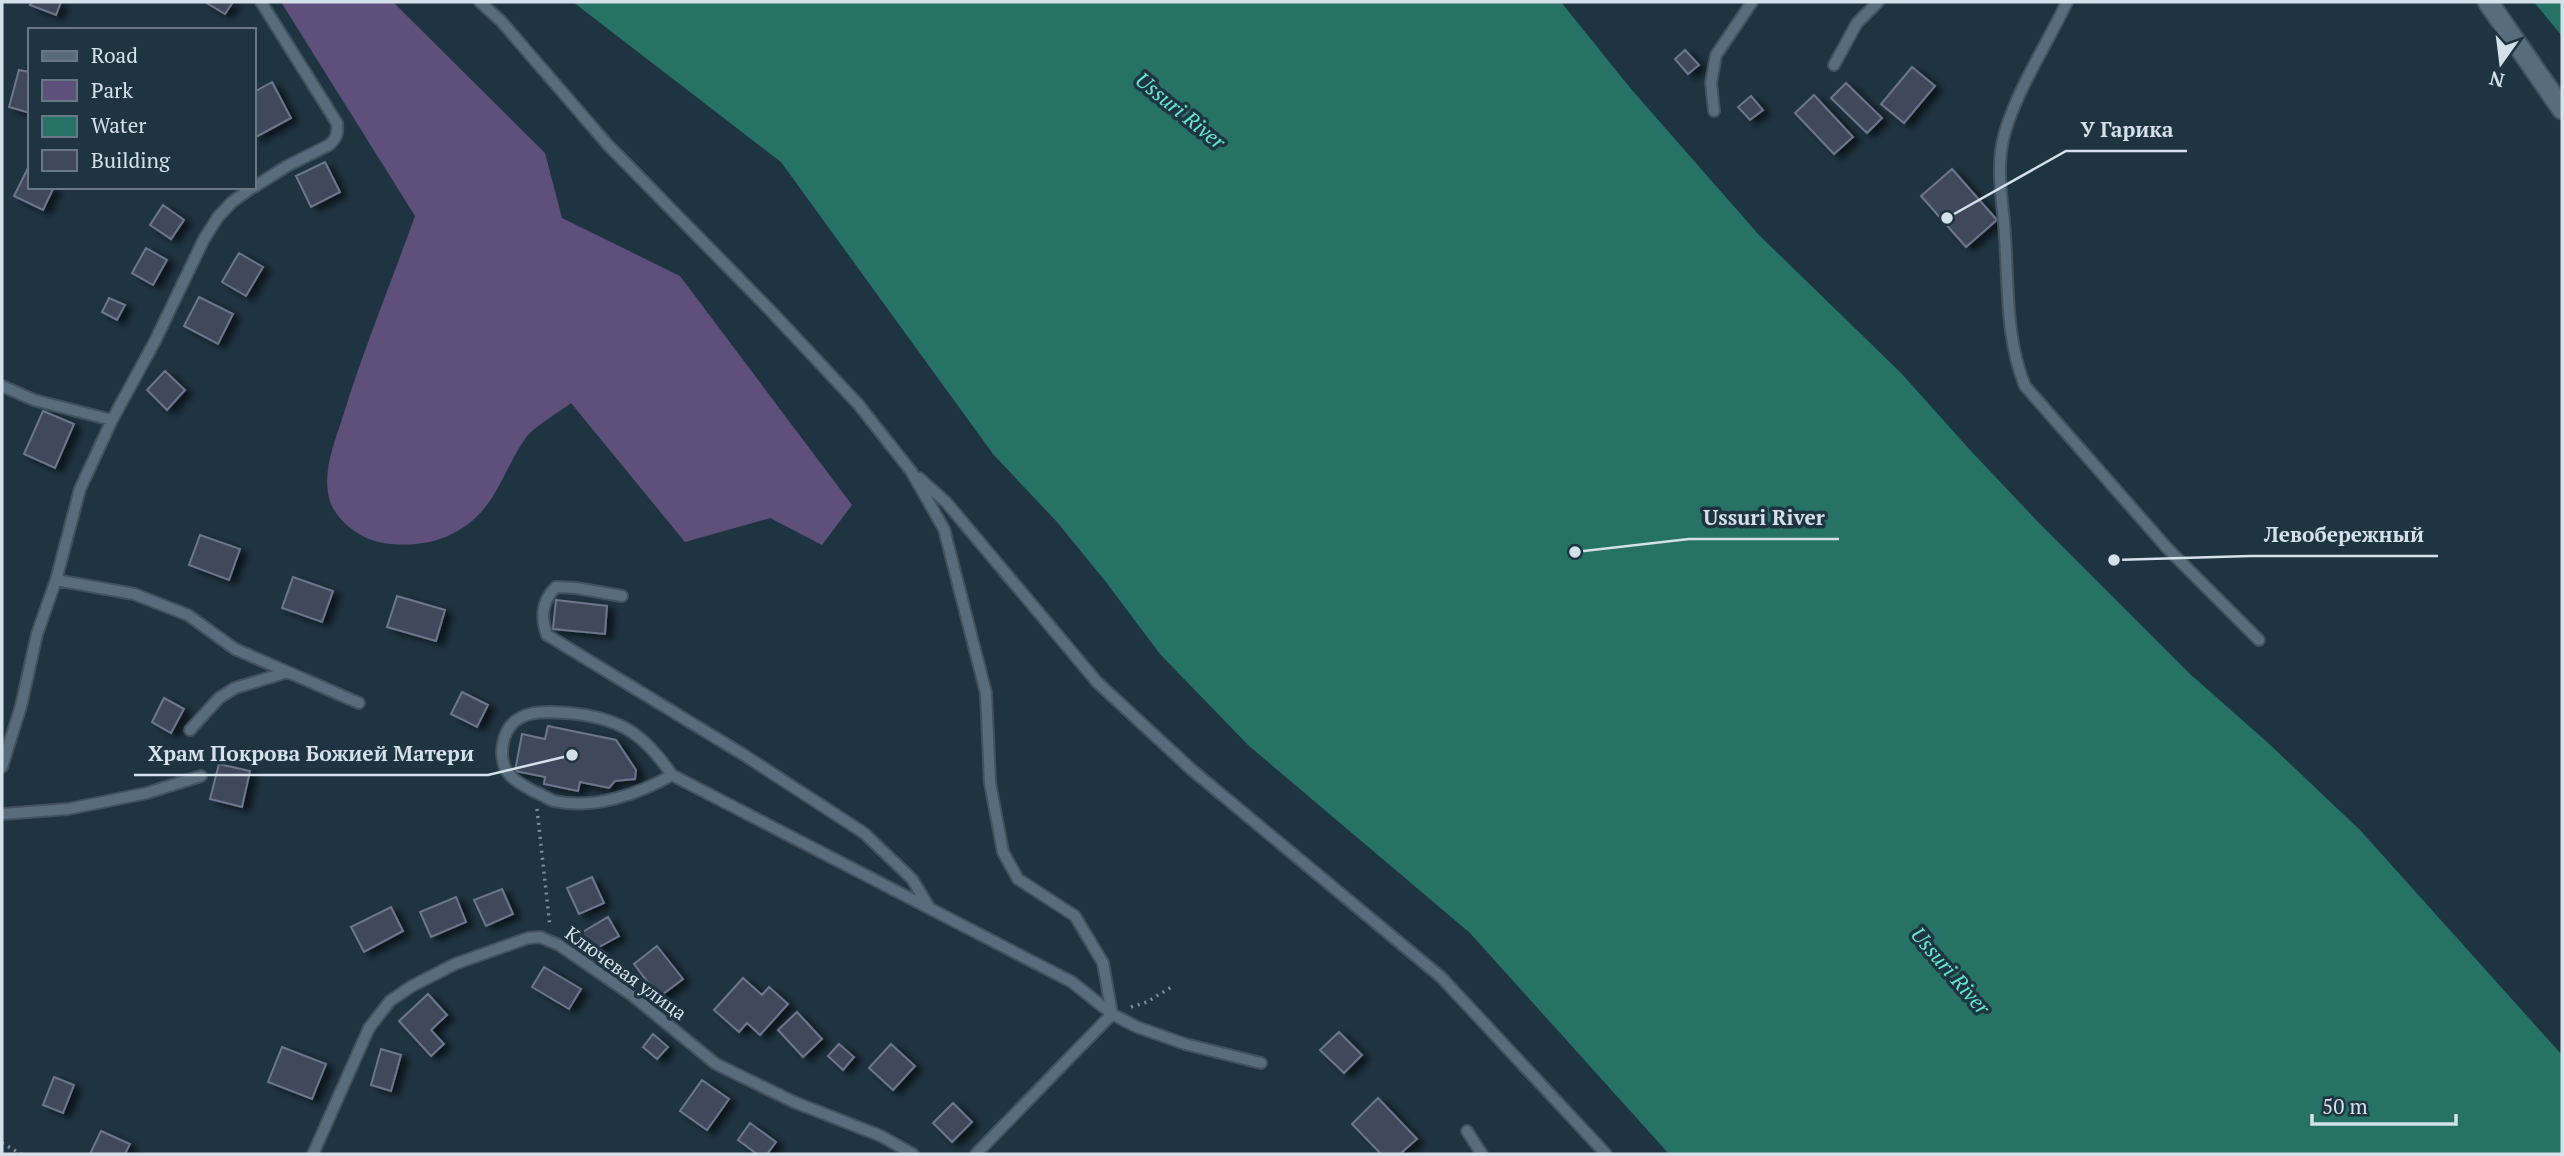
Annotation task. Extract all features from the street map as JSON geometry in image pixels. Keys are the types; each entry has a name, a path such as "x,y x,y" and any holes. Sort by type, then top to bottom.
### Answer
{"street":[{"path":"2488,2 2562,109"}],"lane":[{"path":"256,186 287,166 329,145 338,132 337,122 261,2"},
{"path":"480,2 501,21 608,145 858,404 911,471 944,529 986,692 990,783 1003,852 1018,879 1075,916 1103,963 1112,1014"},
{"path":"1714,111 1711,83 1716,55 1752,2"},
{"path":"1834,65 1857,23 1878,2"},
{"path":"2067,2 2013,111 2005,132 1999,162 2007,291 2018,369 2025,386 2168,550 2259,640"},
{"path":"2,767 21,706 37,634 56,580 80,489 204,239 218,217 232,202 251,189"},
{"path":"2,386 34,400 112,420"},
{"path":"911,471 947,502 1097,682 1192,769 1441,976 1606,1154"},
{"path":"56,580 134,594 188,615 235,649 359,702"},
{"path":"622,596 556,587 546,597 542,620 547,635 744,755 864,833 912,879 931,909"},
{"path":"190,730 219,698 235,688 288,672"},
{"path":"672,775 652,787 625,797 581,803 554,801 523,785 508,772 501,753 505,732 520,717 544,711 605,718 629,728 648,743 672,775 1072,982 1112,1014 1185,1044 1261,1063"},
{"path":"2,814 68,809 147,793 201,776"},
{"name":"Ключевая улица","path":"313,1154 369,1028 390,1002 412,986 455,964 528,938 540,937 559,945 633,996 716,1064 794,1102 881,1136 913,1154"},
{"path":"976,1154 1112,1014"},
{"path":"1467,1131 1482,1154"}],"path":[{"path":"537,808 550,917"},
{"path":"1147,1002 1173,986"},
{"path":"2,1143 21,1154"}],"green space":[{"path":"281,2 393,2 545,153 562,218 680,276 852,505 822,545 770,518 685,542 571,403 529,434 488,504 467,525 452,534 422,543 389,544 362,536 342,521 333,508 328,493 331,454 360,365 415,216"}],"water":[{"name":"Ussuri River","path":"573,2 1561,2 1631,89 1759,235 1901,373 2039,523 2190,674 2360,830 2562,1055 2562,1154 1669,1154 1470,933 1248,745 1160,654 1057,522 993,454 781,162"},
{"path":"2534,2 2562,2 2562,36"}],"building":[{"path":"32,2 61,2 56,15 30,5"},
{"path":"205,2 233,2 225,14"},
{"path":"1685,50 1699,65 1688,74 1675,59"},
{"path":"1912,67 1935,86 1904,123 1881,104"},
{"path":"19,70 28,72 28,112 9,107"},
{"path":"272,82 291,118 256,137 256,91"},
{"path":"1846,83 1882,118 1867,133 1831,98"},
{"path":"1814,95 1853,137 1834,154 1795,113"},
{"path":"1751,96 1763,110 1750,120 1738,107"},
{"path":"325,162 340,192 311,207 296,176"},
{"path":"28,168 28,189 53,189 43,210 14,196"},
{"path":"1952,169 1997,220 1966,247 1921,196"},
{"path":"163,205 184,220 171,239 150,225"},
{"path":"146,248 167,260 153,285 132,273"},
{"path":"239,253 263,267 246,296 222,282"},
{"path":"199,297 233,314 218,344 184,326"},
{"path":"109,298 125,305 117,320 102,312"},
{"path":"165,371 185,390 167,410 147,390"},
{"path":"43,411 74,424 55,468 24,454"},
{"path":"200,535 240,549 229,580 189,565"},
{"path":"293,577 333,591 322,622 282,608"},
{"path":"397,596 445,610 436,641 387,627"},
{"path":"556,600 607,606 605,634 553,629"},
{"path":"462,692 488,705 477,727 451,714"},
{"path":"164,698 184,709 171,733 152,722"},
{"path":"548,726 616,740 636,770 635,779 615,781 609,788 580,782 578,791 544,784 545,777 515,771 522,734 545,739"},
{"path":"219,764 250,771 242,807 210,799"},
{"path":"592,877 604,903 579,914 567,888"},
{"path":"502,889 513,914 486,926 474,900"},
{"path":"456,897 466,922 431,937 420,912"},
{"path":"391,907 403,931 364,952 351,927"},
{"path":"608,917 619,936 592,951 581,933"},
{"path":"657,946 683,979 659,997 634,964"},
{"path":"544,967 581,989 569,1009 532,987"},
{"path":"743,978 762,995 769,987 788,1004 760,1035 747,1023 739,1032 714,1010"},
{"path":"428,994 447,1015 431,1030 444,1044 431,1056 399,1021"},
{"path":"797,1012 822,1039 803,1057 778,1030"},
{"path":"1339,1032 1362,1055 1344,1073 1320,1050"},
{"path":"653,1034 668,1047 657,1059 643,1047"},
{"path":"839,1044 854,1057 843,1070 828,1056"},
{"path":"891,1044 915,1066 893,1090 869,1068"},
{"path":"282,1047 326,1064 312,1099 268,1082"},
{"path":"381,1049 401,1055 391,1091 371,1085"},
{"path":"54,1077 74,1085 63,1113 43,1105"},
{"path":"702,1080 729,1099 707,1130 680,1111"},
{"path":"1378,1098 1417,1139 1400,1154 1381,1154 1352,1124"},
{"path":"953,1103 972,1122 952,1142 933,1123"},
{"path":"750,1123 776,1142 767,1154 757,1154 738,1140"},
{"path":"101,1131 130,1144 125,1154 90,1154"}],"place":[{"name":"У Гарика","path":"1947,218"},
{"name":"Ussuri River","path":"1575,552"},
{"name":"Левобережный","path":"2114,560"},
{"name":"Храм Покрова Божией Матери","path":"572,755"}]}
